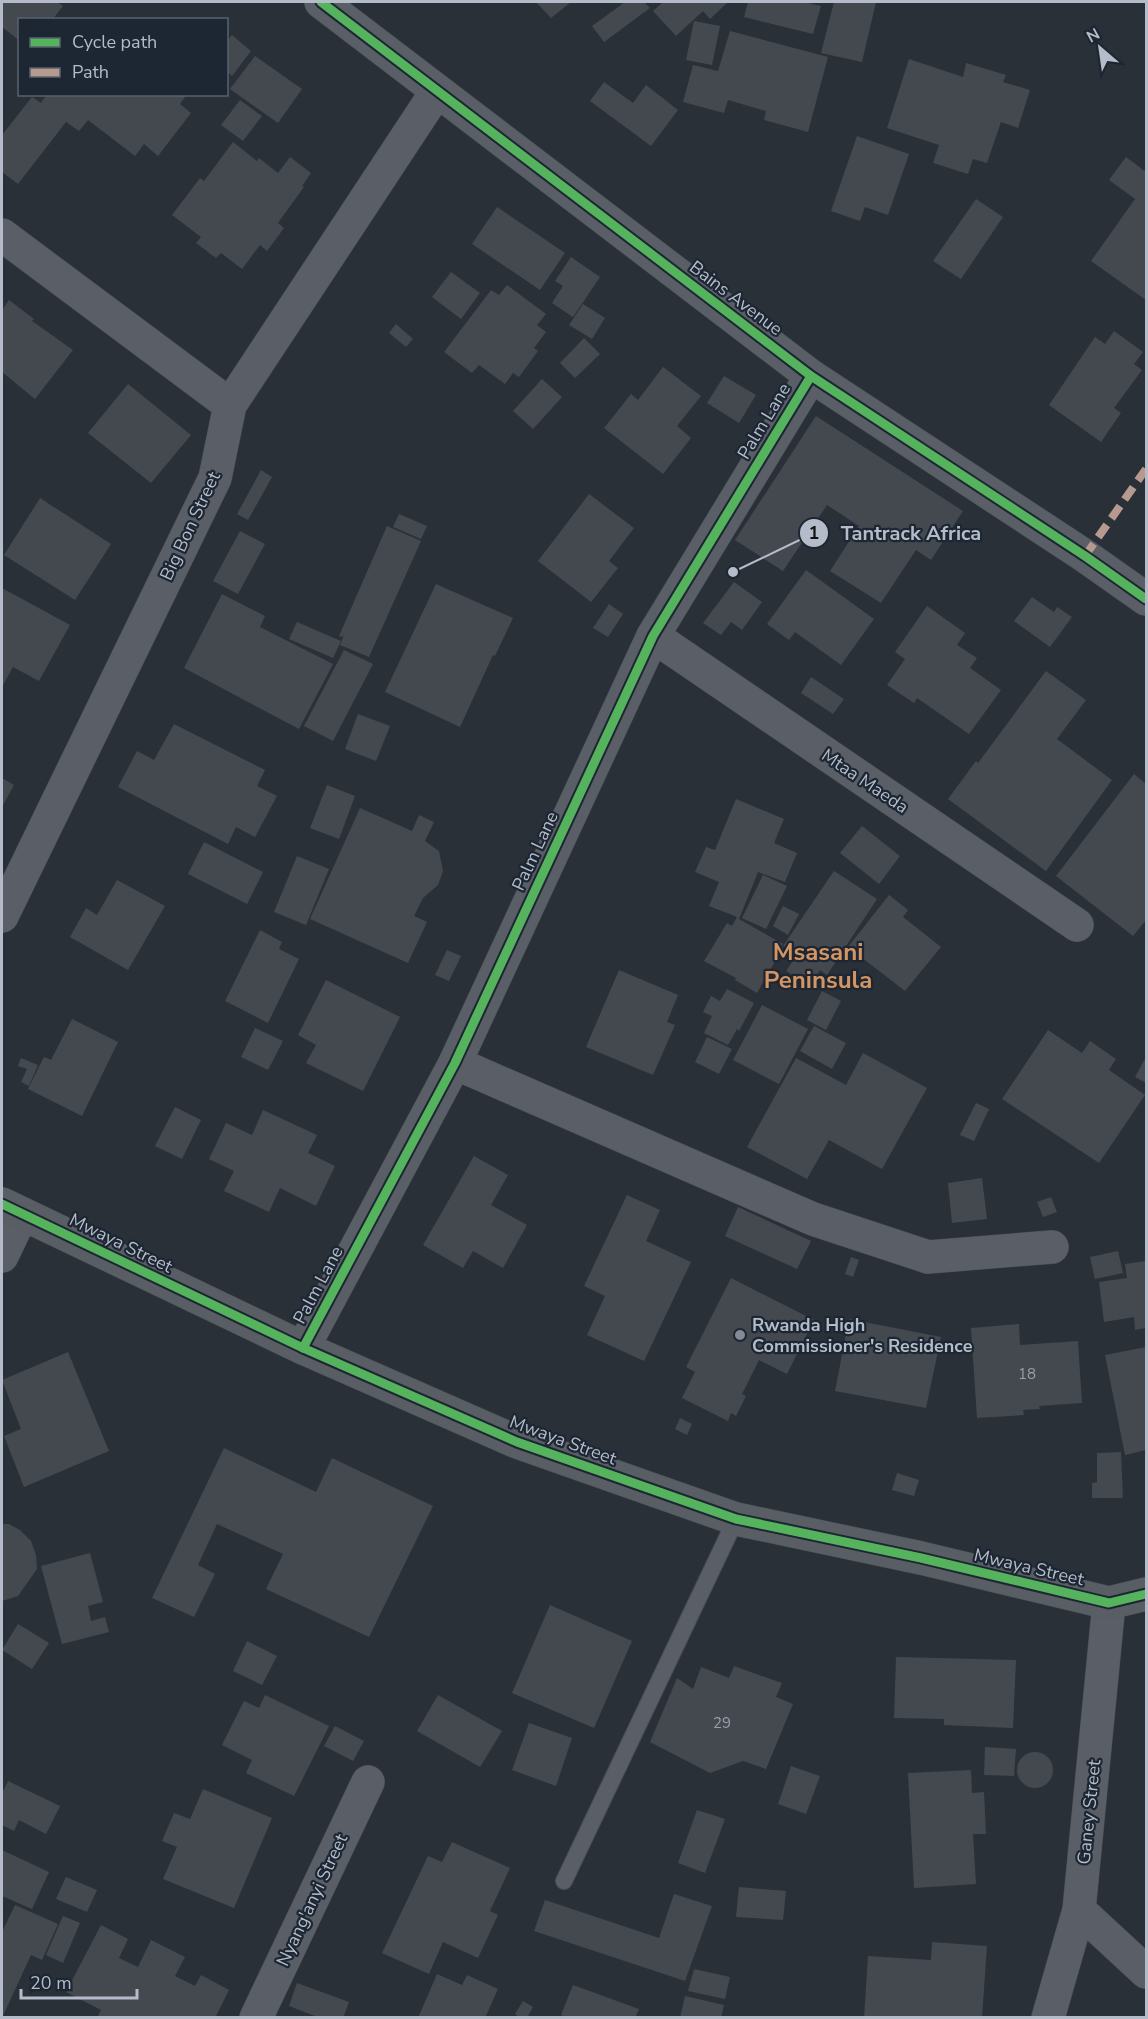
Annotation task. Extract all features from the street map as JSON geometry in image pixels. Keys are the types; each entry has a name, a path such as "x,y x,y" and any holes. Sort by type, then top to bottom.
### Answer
{"street":[{"name":"Bains Avenue","path":"321,2 811,376 1085,556 1146,599"},
{"name":"Big Bon Street","path":"2,916 13,863 216,478 230,405 437,91"},
{"path":"2,235 230,405"},
{"name":"Palm Lane","path":"303,1348 454,1062 652,636 811,376"},
{"name":"Mtaa Maeda","path":"652,636 1077,925"},
{"path":"454,1062 813,1219 928,1257 1052,1247"},
{"path":"2,1256 12,1209"},
{"name":"Mwaya Street","path":"12,1209 303,1348 517,1442 736,1519 921,1558 1110,1603 1146,1594"},
{"name":"Ganey Street","path":"1048,2018 1079,1910 1110,1603"},
{"name":"Nyang'anyi Street","path":"256,2018 368,1782"},
{"path":"1079,1910 1146,1972"}],"lane":[{"path":"564,1881 736,1519"}],"building":[{"path":"2,2 57,2 63,6 54,18 18,18 18,39 2,27"},
{"path":"536,2 571,2 551,18"},
{"path":"625,2 644,2 650,8 604,42 592,26"},
{"path":"663,2 728,2 710,19 703,11 676,36 653,11"},
{"path":"748,2 804,2 821,6 813,34 744,17"},
{"path":"834,2 876,2 862,62 821,53"},
{"path":"694,21 720,26 712,65 686,60"},
{"path":"730,31 828,57 808,132 764,120 766,111 728,100 724,113 683,102 693,65 718,71"},
{"path":"232,35 251,51 232,76 228,73 228,40"},
{"path":"255,56 302,89 278,123 230,89"},
{"path":"909,59 963,77 966,63 1006,75 1003,82 1030,90 1018,128 1001,122 987,163 973,159 968,174 933,163 939,145 887,128"},
{"path":"604,82 633,103 646,85 678,110 651,146 590,101"},
{"path":"46,96 186,96 180,104 191,113 158,156 144,144 135,156 88,120 79,131 66,122 18,184 2,172 2,135 32,97 41,103"},
{"path":"240,100 262,116 243,141 221,125"},
{"path":"857,136 909,154 888,215 865,207 860,221 831,211"},
{"path":"233,142 257,161 259,158 278,173 290,157 311,173 302,186 304,187 278,223 284,228 267,251 260,245 242,269 221,253 216,258 196,243 201,237 172,215 200,178 204,181"},
{"path":"1126,157 1146,172 1146,300 1091,261 1135,199 1109,180"},
{"path":"976,199 1003,217 961,279 933,261"},
{"path":"497,207 565,253 540,290 472,244"},
{"path":"571,257 600,277 573,317 552,303 563,286 555,281"},
{"path":"451,272 480,293 461,319 432,297"},
{"path":"507,285 546,314 537,325 546,332 534,348 538,351 519,377 513,373 505,384 479,365 472,373 444,352 491,290 499,295"},
{"path":"9,300 34,319 32,321 73,350 35,399 2,372 2,310"},
{"path":"583,304 605,318 592,339 569,325"},
{"path":"396,324 413,339 406,347 389,333"},
{"path":"1114,331 1143,352 1134,364 1142,370 1114,408 1121,413 1101,442 1049,405 1095,337 1105,344"},
{"path":"584,338 600,354 575,378 560,363"},
{"path":"663,367 701,396 677,426 691,438 663,474 604,428 631,394 638,400"},
{"path":"724,376 756,395 739,423 707,403"},
{"path":"542,379 562,397 533,429 513,411"},
{"path":"128,384 191,435 151,483 88,433"},
{"path":"816,416 963,511 931,560 916,550 881,603 830,571 859,526 827,505 783,571 735,540"},
{"path":"261,470 272,477 248,520 237,514"},
{"path":"589,494 634,528 609,561 618,568 591,602 538,561"},
{"path":"40,498 111,544 75,600 4,555"},
{"path":"399,514 427,526 421,539 393,527"},
{"path":"387,526 421,541 369,657 340,645 344,635 339,636"},
{"path":"240,531 265,544 238,594 213,581"},
{"path":"806,570 874,619 841,665 795,632 789,640 767,624"},
{"path":"734,582 762,602 742,630 731,622 721,635 703,623"},
{"path":"436,584 513,618 495,656 493,655 460,727 385,692"},
{"path":"2,588 70,625 39,681 13,667 2,687"},
{"path":"222,594 265,616 260,627 333,664 299,729 184,668"},
{"path":"1032,597 1054,612 1057,607 1072,617 1050,647 1014,621"},
{"path":"609,604 623,614 608,637 593,628"},
{"path":"927,606 965,633 957,645 977,658 970,668 1001,690 969,734 917,698 914,703 887,685 905,659 895,652"},
{"path":"297,622 341,641 333,658 289,639"},
{"path":"344,650 373,664 333,741 304,726"},
{"path":"1046,671 1086,700 1057,739 1112,780 1046,871 948,799 976,761 978,763"},
{"path":"811,677 844,699 833,714 801,693"},
{"path":"358,714 390,726 376,761 345,749"},
{"path":"174,724 265,770 257,786 277,796 255,837 236,827 228,844 118,787 137,751 154,760"},
{"path":"1134,774 1146,784 1146,920 1133,936 1056,876"},
{"path":"2,778 14,785 2,807"},
{"path":"327,785 355,796 339,839 310,828"},
{"path":"736,799 784,819 774,843 797,853 785,882 758,872 739,919 783,944 757,993 735,980 736,978 704,961 727,923 732,926 737,917 709,906 719,882 695,872 706,847 715,850"},
{"path":"360,808 412,831 419,815 434,822 425,841 439,851 443,871 438,885 423,898 414,916 427,922 408,963 310,919"},
{"path":"862,826 900,856 879,884 840,853"},
{"path":"204,842 263,872 247,904 188,874"},
{"path":"297,856 329,869 306,925 274,912"},
{"path":"834,871 877,899 827,975 820,970 810,986 786,971 797,955 783,946"},
{"path":"763,875 787,886 766,929 742,918"},
{"path":"117,880 165,906 128,970 70,937 86,908 97,915"},
{"path":"889,895 908,910 903,917 941,947 905,991 848,947"},
{"path":"783,906 799,914 788,935 773,926"},
{"path":"260,930 282,942 279,949 299,959 268,1023 225,1001"},
{"path":"447,950 461,956 449,981 435,975"},
{"path":"619,970 678,995 667,1022 675,1025 653,1075 586,1047"},
{"path":"326,980 400,1017 363,1091 306,1063 316,1045 298,1035"},
{"path":"727,989 754,1003 739,1031 737,1029 728,1045 704,1033 712,1016 703,1012 711,996 720,1001"},
{"path":"822,991 841,1001 826,1030 807,1020"},
{"path":"762,1005 808,1029 779,1084 733,1060"},
{"path":"72,1019 118,1042 82,1116 28,1089 44,1057 51,1060"},
{"path":"814,1026 846,1043 832,1069 800,1051"},
{"path":"255,1028 283,1041 268,1070 241,1057"},
{"path":"1048,1030 1082,1053 1090,1041 1116,1059 1109,1070 1145,1095 1099,1163 1002,1099"},
{"path":"707,1037 732,1049 719,1074 695,1062"},
{"path":"863,1053 927,1088 882,1169 829,1140 807,1179 747,1147 796,1058 846,1085"},
{"path":"1146,1057 1146,1083 1135,1077"},
{"path":"21,1058 38,1065 29,1086 21,1082 27,1069 18,1066"},
{"path":"976,1103 989,1109 974,1141 960,1135"},
{"path":"175,1107 201,1120 182,1159 155,1146"},
{"path":"263,1110 317,1135 308,1153 335,1166 316,1206 280,1188 269,1212 224,1191 234,1171 209,1159 226,1123 252,1135"},
{"path":"474,1156 508,1175 491,1205 527,1225 503,1268 473,1251 463,1268 423,1245"},
{"path":"982,1178 987,1219 952,1223 948,1183"},
{"path":"627,1195 660,1210 646,1241 691,1262 644,1361 587,1335 605,1296 584,1286"},
{"path":"1051,1197 1057,1212 1043,1217 1037,1202"},
{"path":"738,1207 811,1241 797,1269 725,1236"},
{"path":"1118,1251 1123,1273 1095,1279 1090,1257"},
{"path":"851,1257 859,1260 853,1277 845,1274"},
{"path":"1146,1261 1146,1328 1135,1330 1134,1317 1104,1322 1099,1282 1127,1278 1125,1264"},
{"path":"731,1278 814,1320 787,1374 759,1360 742,1394 746,1396 736,1416 731,1413 728,1421 682,1398 695,1372 686,1367"},
{"path":"849,1319 941,1337 926,1408 835,1391"},
{"path":"1019,1324 1020,1345 1078,1341 1082,1403 1039,1406 1040,1409 1023,1410 1024,1415 977,1418 971,1328"},
{"path":"1146,1347 1146,1450 1125,1455 1105,1355"},
{"path":"68,1352 109,1451 24,1487 4,1436 21,1429 2,1380"},
{"path":"680,1418 692,1424 687,1435 675,1429"},
{"path":"224,1448 316,1492 332,1458 433,1506 369,1637 266,1589 283,1554 217,1524 198,1565 215,1574 194,1617 152,1598"},
{"path":"1121,1452 1123,1498 1092,1498 1092,1483 1097,1482 1097,1453"},
{"path":"897,1473 919,1480 914,1496 892,1490"},
{"path":"2,1524 9,1524 20,1530 31,1541 36,1555 37,1569 18,1596 2,1601"},
{"path":"90,1553 103,1602 88,1606 91,1621 105,1617 109,1632 62,1644 41,1566"},
{"path":"550,1605 632,1641 594,1728 512,1693"},
{"path":"18,1624 49,1643 32,1669 2,1650"},
{"path":"247,1641 277,1656 262,1685 233,1671"},
{"path":"896,1657 1016,1660 1013,1728 944,1725 944,1719 894,1718"},
{"path":"734,1666 782,1683 776,1697 793,1704 766,1769 743,1761 710,1773 650,1742 677,1678 693,1689 701,1667 729,1678"},
{"path":"265,1695 329,1726 294,1796 246,1773 252,1760 222,1745 244,1701 259,1708"},
{"path":"438,1695 502,1731 480,1767 417,1731"},
{"path":"529,1723 572,1738 556,1786 512,1770"},
{"path":"335,1726 364,1741 353,1761 324,1746"},
{"path":"985,1747 1016,1749 1014,1776 984,1775"},
{"path":"1035,1752 1048,1757 1053,1770 1048,1783 1035,1788 1022,1783 1017,1770 1022,1757"},
{"path":"791,1766 820,1776 806,1814 778,1804"},
{"path":"971,1770 972,1793 984,1792 986,1834 973,1834 976,1884 914,1888 908,1773"},
{"path":"8,1781 60,1806 46,1834 19,1820 14,1831 2,1825 2,1793"},
{"path":"203,1789 272,1818 234,1908 163,1879 177,1847 162,1841 174,1813 190,1819"},
{"path":"697,1810 725,1819 705,1873 678,1863"},
{"path":"452,1842 510,1868 490,1911 498,1915 478,1958 443,1942 429,1974 382,1953 428,1856 442,1862"},
{"path":"2,1850 49,1872 32,1909 2,1896"},
{"path":"66,1877 97,1890 87,1912 56,1899"},
{"path":"739,1887 786,1891 783,1920 736,1917"},
{"path":"674,1894 712,1906 685,1981 534,1931 545,1900 659,1938"},
{"path":"15,1905 58,1924 42,1960 31,1955 2,2018 2,1932"},
{"path":"63,1916 80,1923 63,1963 46,1955"},
{"path":"101,1925 128,1939 119,1958 138,1967 151,1940 185,1957 175,1976 195,1986 201,1975 229,1990 215,2018 97,2018 101,2010 66,1992"},
{"path":"932,1942 987,1946 982,2018 864,2018 868,1956 931,1960"},
{"path":"694,1969 730,1977 725,1999 688,1991"},
{"path":"437,1974 462,1985 467,1975 498,1989 485,2018 418,2018"},
{"path":"297,1983 349,2002 343,2018 320,2018 289,2006"},
{"path":"573,1985 639,2009 635,2018 568,2018 561,2015"},
{"path":"685,1996 724,2005 721,2018 680,2018"},
{"path":"523,2001 533,2007 527,2018 520,2018 515,2014"}],"marked path":[{"path":"1085,556 1146,469"}],"cycle path":[{"path":"321,2 811,376 1085,556 1146,599"},
{"path":"303,1348 455,1063 653,636 811,376"},
{"path":"2,1204 303,1348 517,1442 736,1519 921,1558 1109,1603 1146,1594"}],"place":[{"name":"Tantrack Africa","path":"733,572"},
{"name":"Rwanda High Commissioner's Residence","path":"740,1335"}],"district":[{"name":"Msasani Peninsula","path":"818,966"}]}
